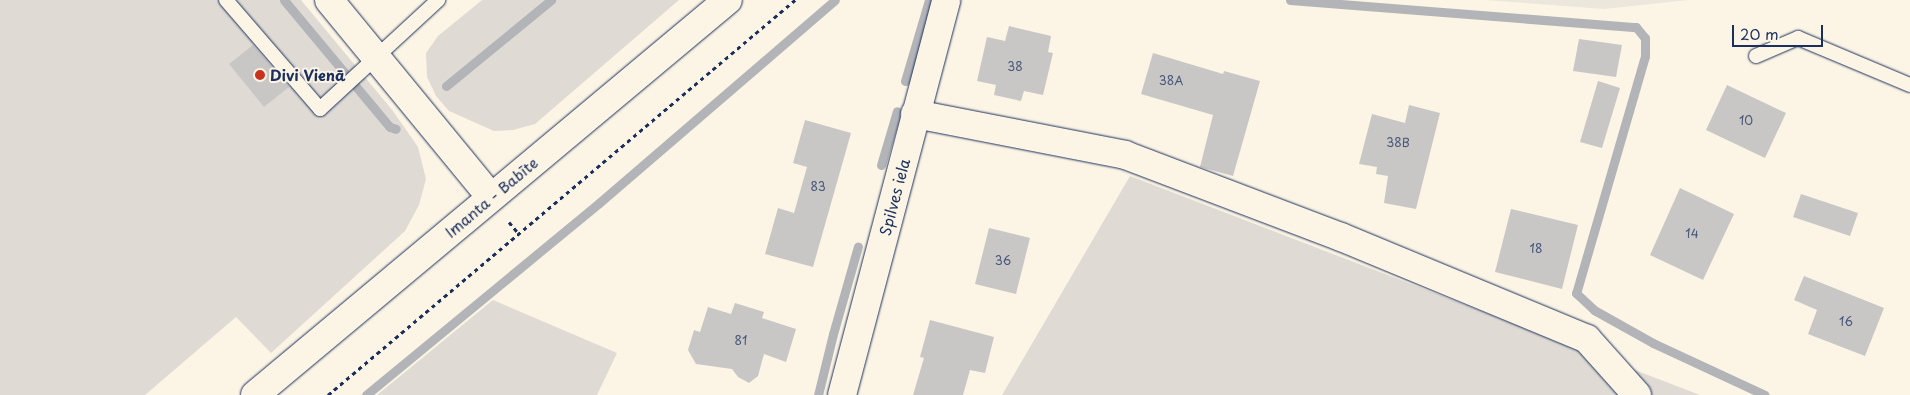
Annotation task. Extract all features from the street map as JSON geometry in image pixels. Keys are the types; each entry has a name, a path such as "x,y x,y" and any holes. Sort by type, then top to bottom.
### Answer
{"street":[{"path":"329,0 491,197"},
{"name":"Imanta - Babīte","path":"255,395 728,0"},
{"name":"Spilves iela","path":"842,395 946,0"},
{"path":"915,114 1125,155 1341,237 1588,339 1637,395"}],"lane":[{"path":"226,0 320,109 438,0"},
{"path":"1756,56 1798,38 1910,85"}],"path":[{"path":"328,395 795,0"}],"shaded area":[{"path":"0,0 301,0 393,111 418,147 426,179 419,205 405,231 271,353 236,317 145,395 0,395"},
{"path":"482,0 679,0 535,124 513,130 494,131 449,111 436,96 427,77 426,53 438,36"},
{"path":"1485,0 1689,0 1604,9"},
{"path":"1130,176 1700,395 1002,395"},
{"path":"493,300 617,353 597,395 377,395"}],"building":[{"path":"1009,26 1051,36 1048,52 1053,53 1043,95 1024,91 1021,101 994,95 996,85 977,81 987,37 1005,41"},
{"path":"1579,39 1622,45 1616,77 1573,71"},
{"name":"Divi Vienā","path":"253,45 289,87 264,107 229,64"},
{"path":"1153,53 1223,74 1224,71 1260,81 1233,176 1200,167 1213,115 1141,94"},
{"path":"1598,81 1620,88 1602,148 1580,142"},
{"path":"1727,85 1786,113 1765,158 1706,130"},
{"path":"1409,105 1440,113 1416,209 1384,203 1388,176 1376,174 1377,167 1359,164 1372,114 1405,123"},
{"path":"805,120 851,133 813,267 765,254 778,208 794,213 807,167 793,163"},
{"path":"1680,188 1734,214 1703,280 1650,255"},
{"path":"1801,194 1858,213 1850,236 1793,217"},
{"path":"1511,209 1578,225 1562,289 1495,272"},
{"path":"989,228 1030,238 1016,294 975,284"},
{"path":"1804,276 1884,308 1865,356 1808,334 1817,310 1794,300"},
{"path":"735,303 764,312 762,318 796,329 786,362 764,354 758,376 749,383 738,377 732,369 696,364 688,350 694,330 700,332 708,307 731,314"},
{"path":"930,320 994,337 985,373 970,370 963,395 913,395 924,358 920,357"}],"waterway":[{"path":"284,0 390,127 396,129"},
{"path":"446,86 551,0"},
{"path":"366,395 599,203 835,0"},
{"path":"905,81 929,0"},
{"path":"1290,0 1636,27 1645,38 1645,56 1576,293 1594,310 1653,343 1765,395"},
{"path":"881,165 897,111"},
{"path":"818,395 858,246"}],"place":[{"name":"Divi Vienā","path":"260,75"}]}
